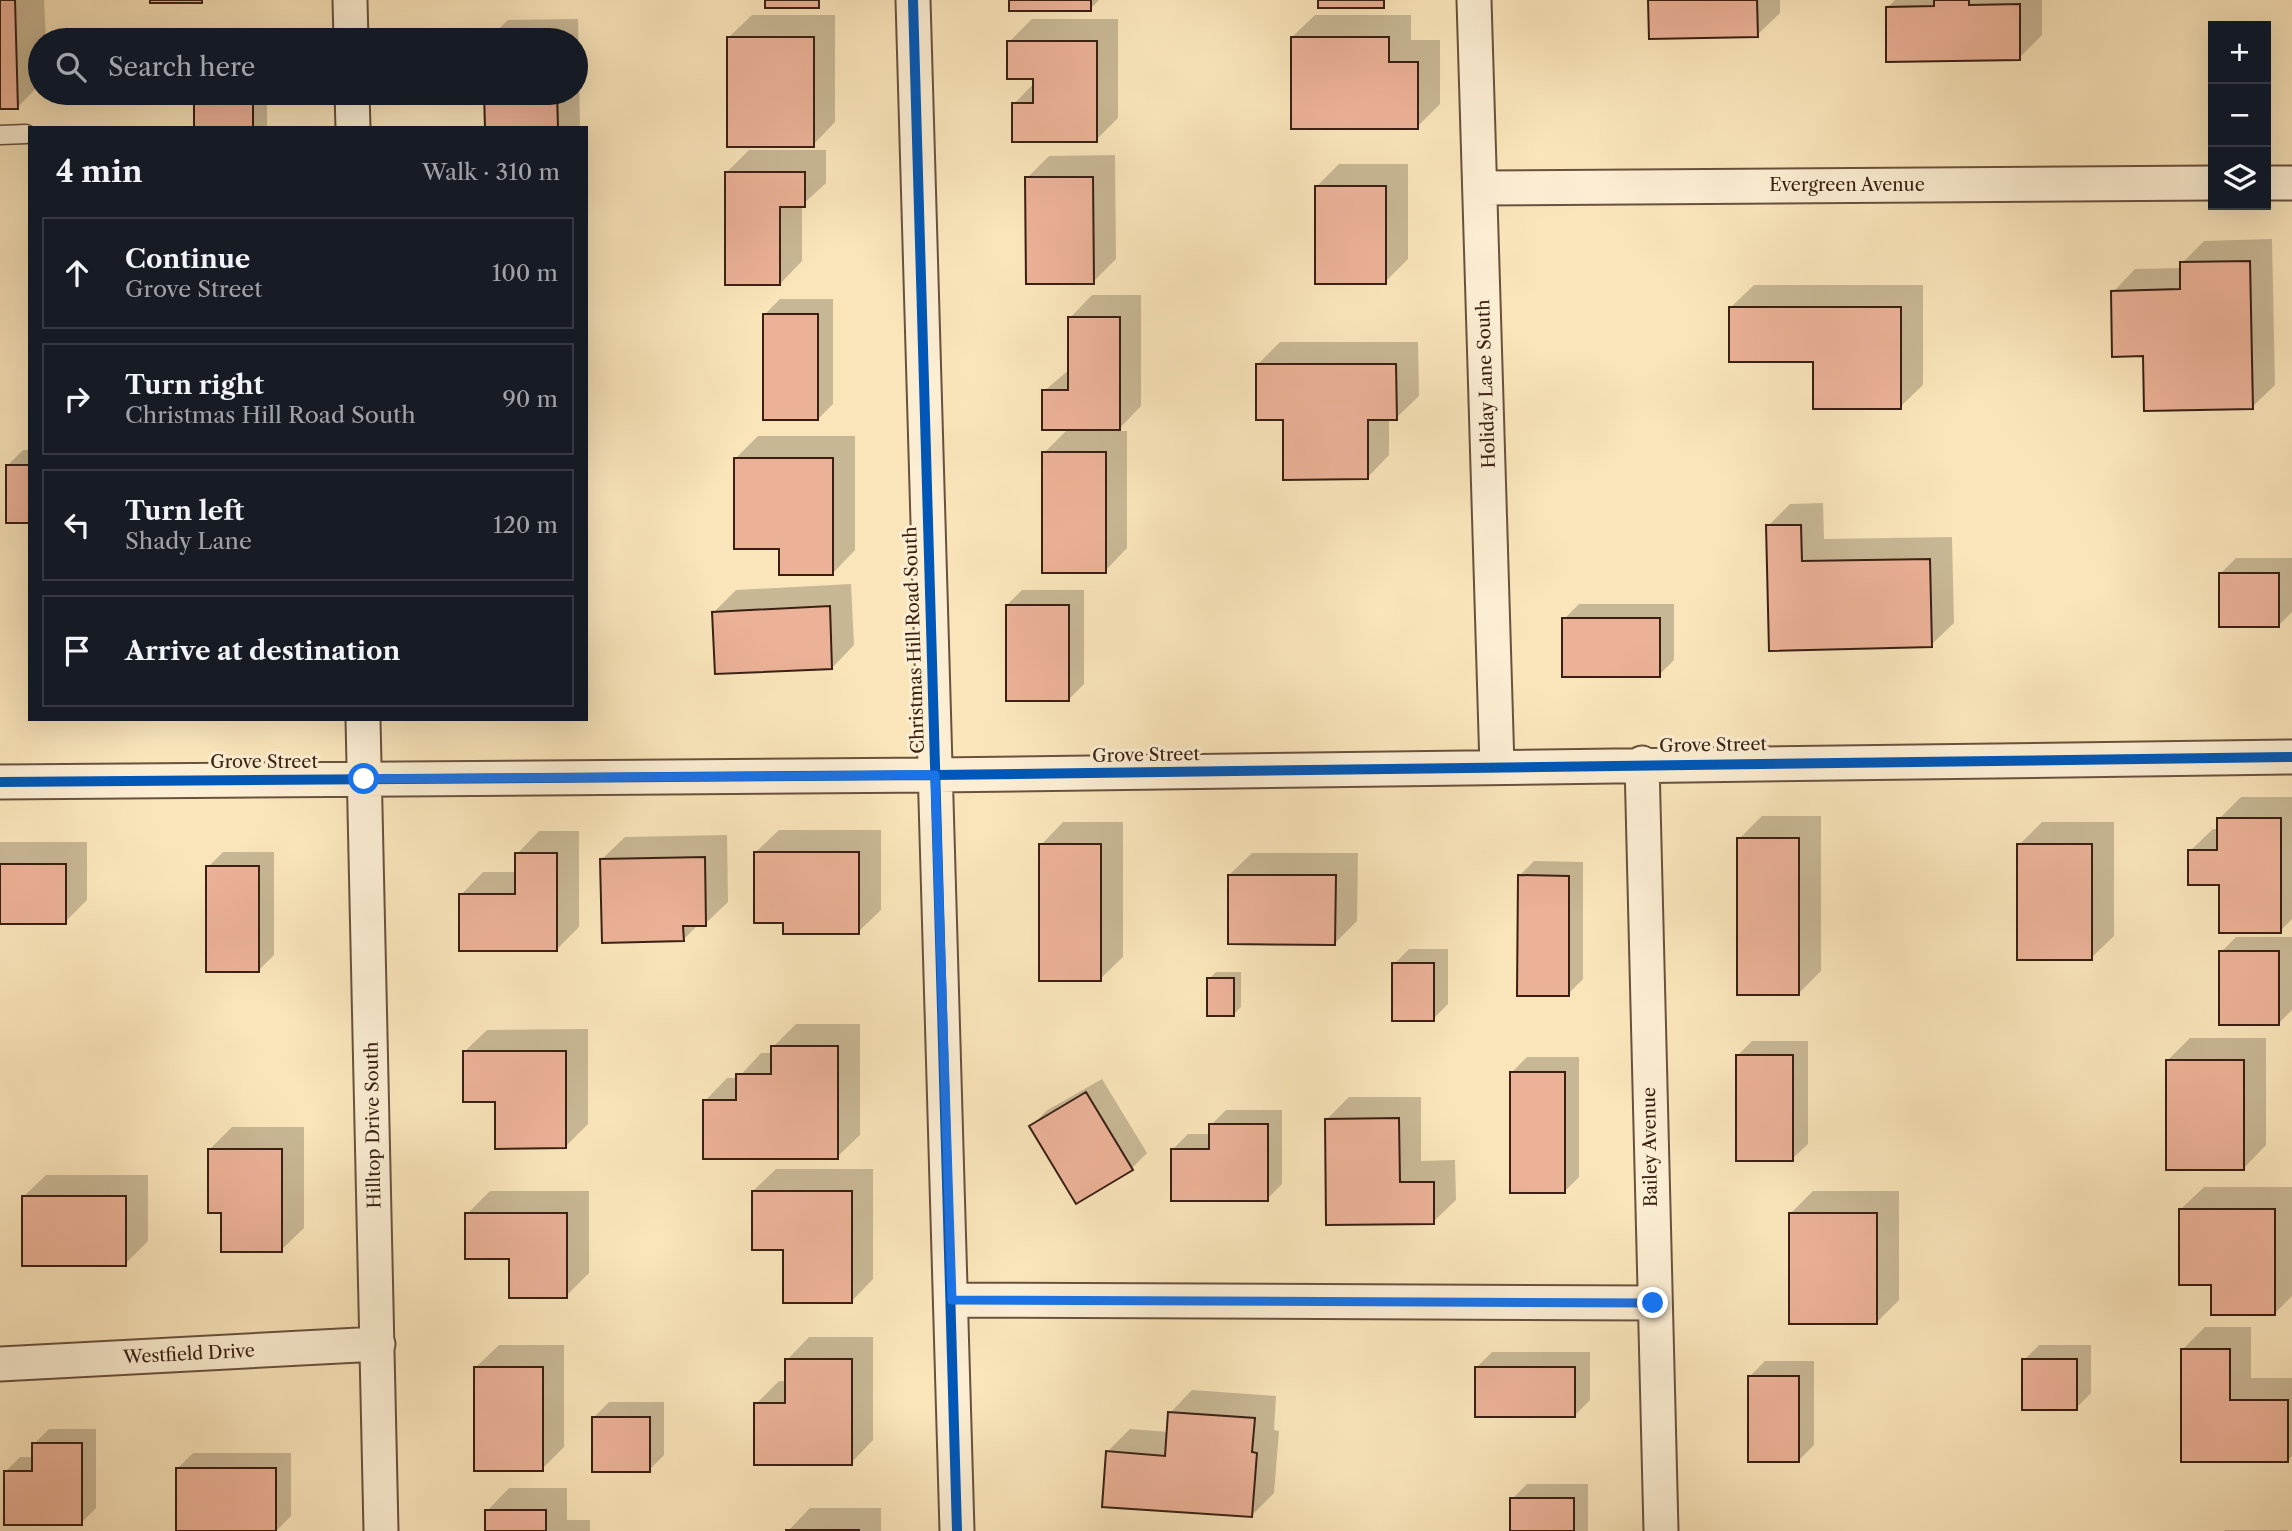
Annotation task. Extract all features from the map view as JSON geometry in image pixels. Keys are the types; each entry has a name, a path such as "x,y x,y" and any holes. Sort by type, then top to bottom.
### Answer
{"street":[{"path":"351,0 351,28"},
{"name":"Christmas Hill Road South","path":"913,0 957,1531"},
{"name":"Holiday Lane South","path":"1474,0 1497,767"},
{"path":"352,105 353,126"},
{"name":"Evergreen Avenue","path":"1481,188 2208,183"},
{"path":"2271,183 2292,183"},
{"name":"Hilltop Drive South","path":"363,721 381,1531"},
{"name":"Grove Street","path":"0,782 935,775 1642,763 2292,757"},
{"name":"Bailey Avenue","path":"1642,763 1653,1303 1661,1531"},
{"path":"952,1300 1653,1303"},
{"name":"Westfield Drive","path":"0,1364 378,1344"}],"lane":[{"path":"0,135 26,134"}],"building":[{"path":"0,0 15,0 18,109 0,109"},
{"path":"150,0 202,0 202,3 150,3"},
{"path":"765,0 819,0 819,8 765,8"},
{"path":"1009,0 1091,0 1091,11 1009,11"},
{"path":"1318,0 1384,0 1384,8 1318,8"},
{"path":"1648,0 1757,0 1758,37 1649,39"},
{"path":"1934,0 1969,0 1969,5 2020,4 2020,60 1886,62 1886,7 1934,6"},
{"path":"727,37 814,37 814,147 727,147"},
{"path":"1291,37 1389,37 1389,62 1418,62 1418,129 1291,129"},
{"path":"1007,41 1097,41 1097,142 1012,142 1012,103 1033,103 1033,79 1007,79"},
{"path":"194,105 253,105 253,126 194,126"},
{"path":"484,105 557,105 558,126 485,126"},
{"path":"725,172 805,172 805,207 780,207 780,285 725,285"},
{"path":"1025,177 1093,177 1094,284 1026,284"},
{"path":"1315,186 1386,186 1386,284 1315,284"},
{"path":"2250,261 2253,409 2144,411 2143,356 2112,357 2111,291 2180,289 2180,262"},
{"path":"1729,307 1901,307 1901,409 1813,409 1813,362 1729,362"},
{"path":"763,314 818,314 818,420 763,420"},
{"path":"1068,317 1120,317 1120,430 1042,430 1042,390 1068,390"},
{"path":"1256,364 1396,364 1397,420 1368,420 1368,479 1283,480 1283,420 1256,420"},
{"path":"1042,452 1106,452 1106,573 1042,573"},
{"path":"734,458 833,458 833,575 779,575 779,549 734,549"},
{"path":"6,465 28,465 28,523 6,523"},
{"path":"1766,525 1801,525 1802,561 1930,559 1932,647 1769,651"},
{"path":"2219,573 2279,573 2279,627 2219,627"},
{"path":"1006,605 1069,605 1069,701 1006,701"},
{"path":"830,606 832,669 715,674 712,612"},
{"path":"1562,618 1660,618 1660,677 1562,677"},
{"path":"2217,818 2281,818 2281,933 2219,933 2219,885 2188,885 2188,850 2217,850"},
{"path":"1737,838 1799,838 1799,995 1737,995"},
{"path":"1039,844 1101,844 1101,981 1039,981"},
{"path":"2017,844 2092,844 2092,960 2017,960"},
{"path":"754,852 859,852 859,934 783,934 783,923 754,923"},
{"path":"515,853 557,853 557,951 459,951 459,894 515,894"},
{"path":"705,857 706,926 683,926 684,941 602,943 600,859"},
{"path":"0,864 66,864 66,924 0,924"},
{"path":"206,866 259,866 259,972 206,972"},
{"path":"1228,875 1336,875 1335,945 1228,944"},
{"path":"1518,875 1569,876 1569,996 1517,996"},
{"path":"2219,951 2279,951 2279,1025 2219,1025"},
{"path":"1392,963 1434,963 1434,1021 1392,1021"},
{"path":"1207,978 1234,978 1234,1016 1207,1016"},
{"path":"771,1046 838,1046 838,1159 703,1159 703,1100 736,1100 736,1074 771,1074"},
{"path":"463,1051 566,1051 566,1148 495,1149 495,1102 463,1102"},
{"path":"1736,1055 1793,1055 1793,1161 1736,1161"},
{"path":"2166,1060 2244,1060 2244,1170 2166,1170"},
{"path":"1510,1072 1565,1072 1565,1193 1510,1193"},
{"path":"1086,1092 1133,1170 1076,1204 1029,1126"},
{"path":"1399,1118 1400,1182 1434,1182 1434,1224 1326,1225 1325,1119"},
{"path":"1209,1124 1268,1124 1268,1201 1171,1201 1171,1149 1209,1149"},
{"path":"208,1149 282,1149 282,1252 221,1252 221,1213 208,1213"},
{"path":"752,1191 852,1191 852,1303 783,1303 783,1250 752,1250"},
{"path":"22,1196 126,1196 126,1266 22,1266"},
{"path":"2179,1209 2275,1209 2275,1315 2211,1315 2211,1285 2179,1285"},
{"path":"465,1213 567,1213 567,1298 509,1298 509,1259 465,1259"},
{"path":"1789,1213 1877,1213 1877,1324 1789,1324"},
{"path":"2181,1349 2230,1349 2230,1400 2288,1400 2288,1462 2181,1462"},
{"path":"785,1359 852,1359 852,1465 754,1465 754,1403 785,1403"},
{"path":"2022,1359 2077,1359 2077,1410 2022,1410"},
{"path":"474,1367 543,1367 543,1471 474,1471"},
{"path":"1475,1367 1575,1367 1575,1417 1475,1417"},
{"path":"1748,1376 1799,1376 1799,1462 1748,1462"},
{"path":"1168,1412 1255,1418 1252,1452 1257,1453 1252,1517 1102,1507 1106,1451 1165,1456"},
{"path":"592,1417 650,1417 650,1472 592,1472"},
{"path":"32,1443 82,1443 82,1525 4,1525 4,1471 32,1471"},
{"path":"176,1468 276,1468 276,1531 176,1531"},
{"path":"1510,1498 1574,1498 1574,1531 1510,1531"},
{"path":"485,1510 546,1510 546,1531 485,1531"},
{"path":"859,1530 859,1531 786,1531"}],"cycle path":[{"path":"913,0 957,1531"},
{"path":"0,782 935,775 2292,757"}],"route":[{"path":"364,779 935,775 952,1300 1653,1303"}]}
